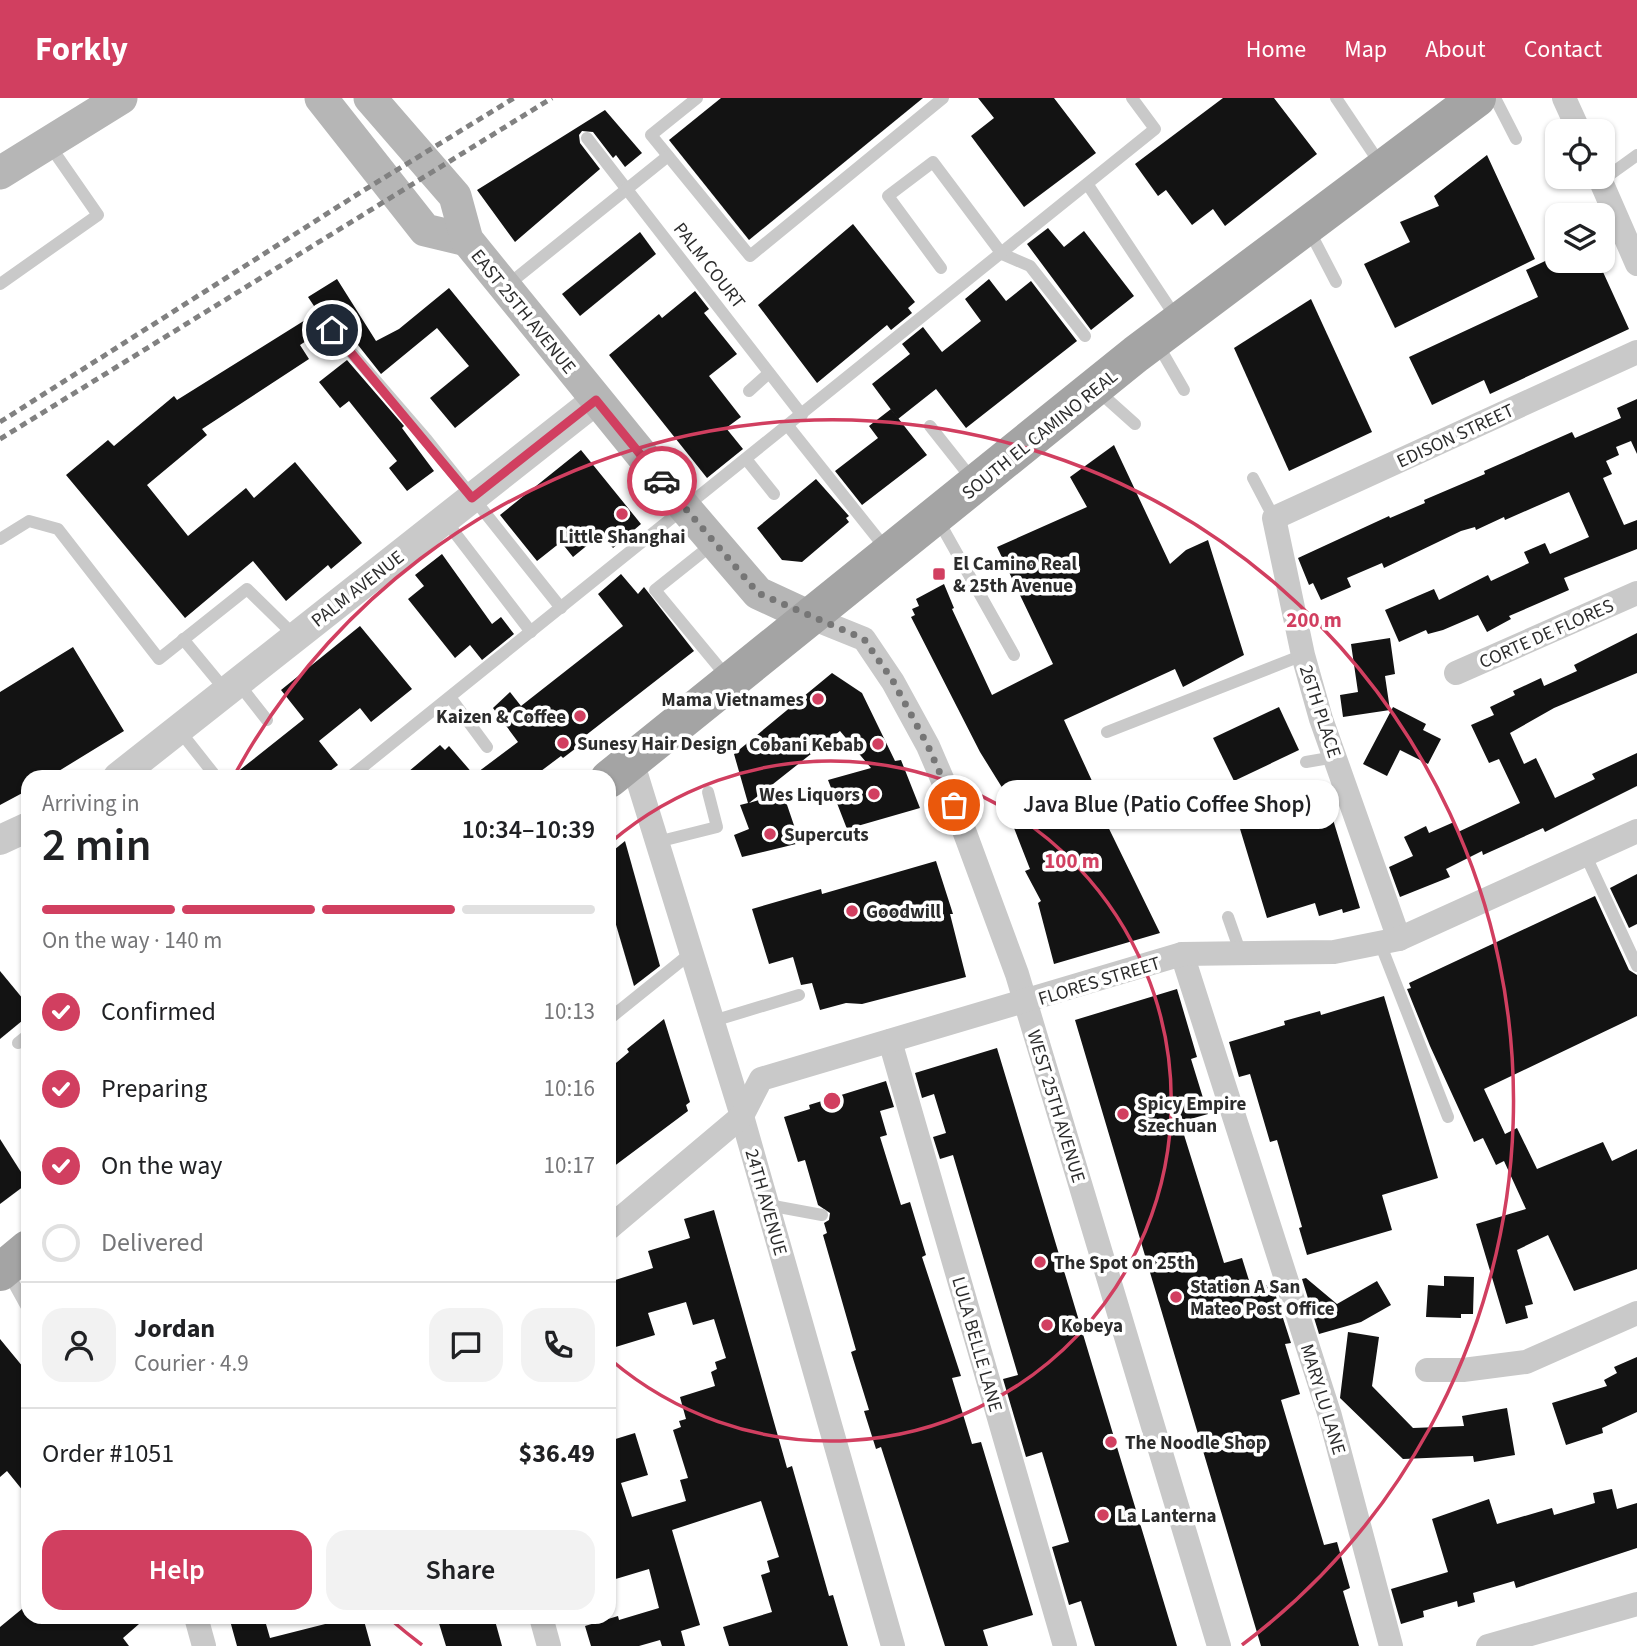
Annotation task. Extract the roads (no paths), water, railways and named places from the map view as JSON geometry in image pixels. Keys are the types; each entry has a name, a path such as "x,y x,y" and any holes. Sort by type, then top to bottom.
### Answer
{"main road":[{"name":"EAST 25TH AVENUE","path":"321,98 425,230 467,240"},
{"name":"EAST 25TH AVENUE","path":"370,98 455,196 467,240 685,508 758,593 812,618"},
{"name":"SOUTH EL CAMINO REAL","path":"621,770 1167,330 1477,98"},
{"path":"0,173 109,101"}],"street":[{"path":"1564,98 1574,119"},
{"path":"1604,189 1637,264"},
{"name":"EDISON STREET","path":"1274,518 1637,352"},
{"name":"PALM AVENUE","path":"127,770 596,400"},
{"name":"26TH PLACE","path":"1274,518 1303,656 1390,941"},
{"name":"CORTE DE FLORES","path":"1456,673 1637,593"},
{"name":"WEST 25TH AVENUE","path":"812,618 864,639 893,681 928,746 962,825 1026,1002 1219,1646"},
{"name":"24TH AVENUE","path":"621,770 657,842 713,1021 893,1646"},
{"path":"0,840 21,830"},
{"name":"FLORES STREET","path":"616,1222 742,1116 761,1079 1182,954 1334,952 1390,941 1637,831"},
{"name":"MARY LU LANE","path":"1182,954 1330,1416 1391,1646"},
{"name":"LULA BELLE LANE","path":"890,1041 1065,1646"},
{"path":"1427,1370 1463,1370 1526,1362 1637,1314"},
{"path":"1489,1646 1637,1604"},
{"path":"198,1624 204,1646"},
{"path":"543,1624 550,1646"}],"lane":[{"path":"697,98 650,135 750,256 943,98"},
{"path":"359,770 1155,129 1132,98"},
{"path":"1336,98 1383,168"},
{"path":"1495,98 1516,139"},
{"name":"PALM COURT","path":"587,138 802,415"},
{"path":"0,284 98,215 48,143"},
{"path":"1615,169 1637,155"},
{"path":"504,288 668,156"},
{"path":"941,268 888,197 933,162 1002,254 1030,266 1085,336"},
{"path":"1088,185 1167,330 1184,390"},
{"path":"1307,226 1336,282"},
{"path":"332,330 561,608"},
{"path":"749,391 769,373"},
{"path":"1094,388 1135,425"},
{"path":"788,426 891,555"},
{"path":"930,426 977,485"},
{"path":"746,459 774,494"},
{"path":"1253,478 1274,518"},
{"path":"937,517 1014,655"},
{"path":"444,519 531,632"},
{"path":"0,539 29,521 58,529 159,659 247,589 296,637"},
{"path":"715,543 655,590 732,683"},
{"path":"183,639 267,720"},
{"path":"1107,732 1303,656"},
{"path":"450,697 487,747"},
{"path":"179,729 211,770"},
{"path":"1306,762 1335,757"},
{"path":"657,842 717,827 708,792"},
{"path":"1585,854 1637,966"},
{"path":"1228,917 1241,954"},
{"path":"1390,941 1448,1117"},
{"path":"616,1013 691,953"},
{"path":"713,1021 799,995"},
{"path":"768,1205 822,1215"},
{"path":"11,1263 21,1290"}],"railway":[{"path":"0,422 514,98"},
{"path":"0,439 552,98"}],"place":[{"name":"Little Shanghai","path":"622,514"},
{"name":"El Camino Real & 25th Avenue","path":"939,574"},
{"name":"Mama Vietnames","path":"818,699"},
{"name":"Kaizen & Coffee","path":"580,716"},
{"name":"Sunesy Hair Design","path":"563,743"},
{"name":"Cobani Kebab","path":"878,744"},
{"name":"Wes Liquors","path":"874,794"},
{"name":"Java Blue (Patio Coffee Shop)","path":"954,805"},
{"name":"Supercuts","path":"770,834"},
{"name":"Goodwill","path":"852,911"},
{"name":"Spicy Empire Szechuan","path":"1123,1114"},
{"name":"The Spot on 25th","path":"1040,1262"},
{"name":"Station A San Mateo Post Office","path":"1176,1297"},
{"name":"Kobeya","path":"1047,1325"},
{"name":"The Noodle Shop","path":"1111,1442"},
{"name":"La Lanterna","path":"1103,1515"}]}
